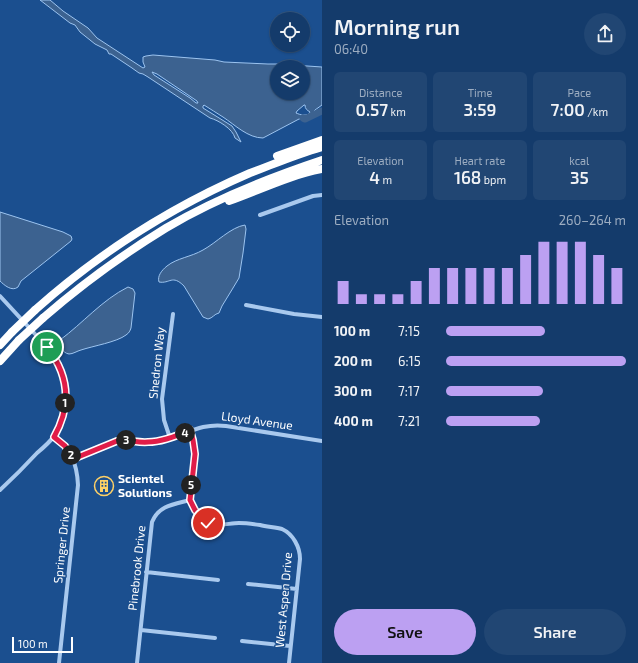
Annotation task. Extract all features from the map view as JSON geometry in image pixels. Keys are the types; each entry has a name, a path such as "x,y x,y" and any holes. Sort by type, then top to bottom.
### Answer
{"highway":[{"path":"222,185 231,177 256,165 322,140"},
{"path":"0,345 35,310 68,281 124,241 166,215 222,185 279,162 322,147"},
{"path":"0,361 43,318 83,285 166,228 247,187 322,160"},
{"path":"200,210 288,179 322,169"}],"street":[{"path":"260,216 313,196 322,195"},
{"path":"0,296 54,356 60,367 65,382 66,398 59,428 54,437 0,490"},
{"path":"246,305 294,314 322,317"},
{"name":"Shedron Way","path":"170,438 164,420 162,399 173,314"},
{"name":"Lloyd Avenue","path":"73,459 117,441 155,442 206,426 221,425 322,441"},
{"path":"190,430 195,454 190,500"},
{"name":"Springer Drive","path":"54,437 65,446 73,459 76,467 78,485 59,663"},
{"name":"Pinebrook Drive","path":"137,663 151,528 154,518 162,509 170,505 190,500"},
{"name":"West Aspen Drive","path":"190,500 195,510 210,524 221,525 238,523 280,529 294,539 300,552 289,663"},
{"path":"146,572 218,580"},
{"path":"248,584 297,589"},
{"path":"141,630 215,638"},
{"path":"242,641 290,646"}],"water":[{"path":"40,0 50,0 88,28 97,38 143,68 145,67 143,57 153,55 224,62 270,64 270,100 310,100 310,66 322,67 322,105 315,110 310,119 299,119 263,138 252,136 204,105 203,106 203,108 232,126 241,142 235,138 225,125 210,118 148,77 109,54 107,50 95,44 80,32 75,25 70,23","holes":["152,72 157,74 198,103 154,75","304,105 310,112 309,114 302,115 296,113"]},
{"path":"0,212 63,232 71,236 72,239 21,281 18,287 13,289 0,281"},
{"path":"245,225 246,229 239,278 219,313 208,319 203,317 180,282 174,280 159,282 160,273 171,263 203,250 234,229"},
{"path":"128,287 133,289 135,293 131,328 128,333 117,340 80,350 72,354 69,354 63,350 57,340 60,340 110,298"}],"waterway":[{"path":"303,118 305,119 322,111"}],"place":[{"name":"Scientel Solutions","path":"104,486"}],"route":[{"path":"47,347 60,367 66,388 66,398 62,419 54,437 65,446 73,459 117,441 155,442 177,436 190,430 195,454 190,500 195,510 208,523"}]}
